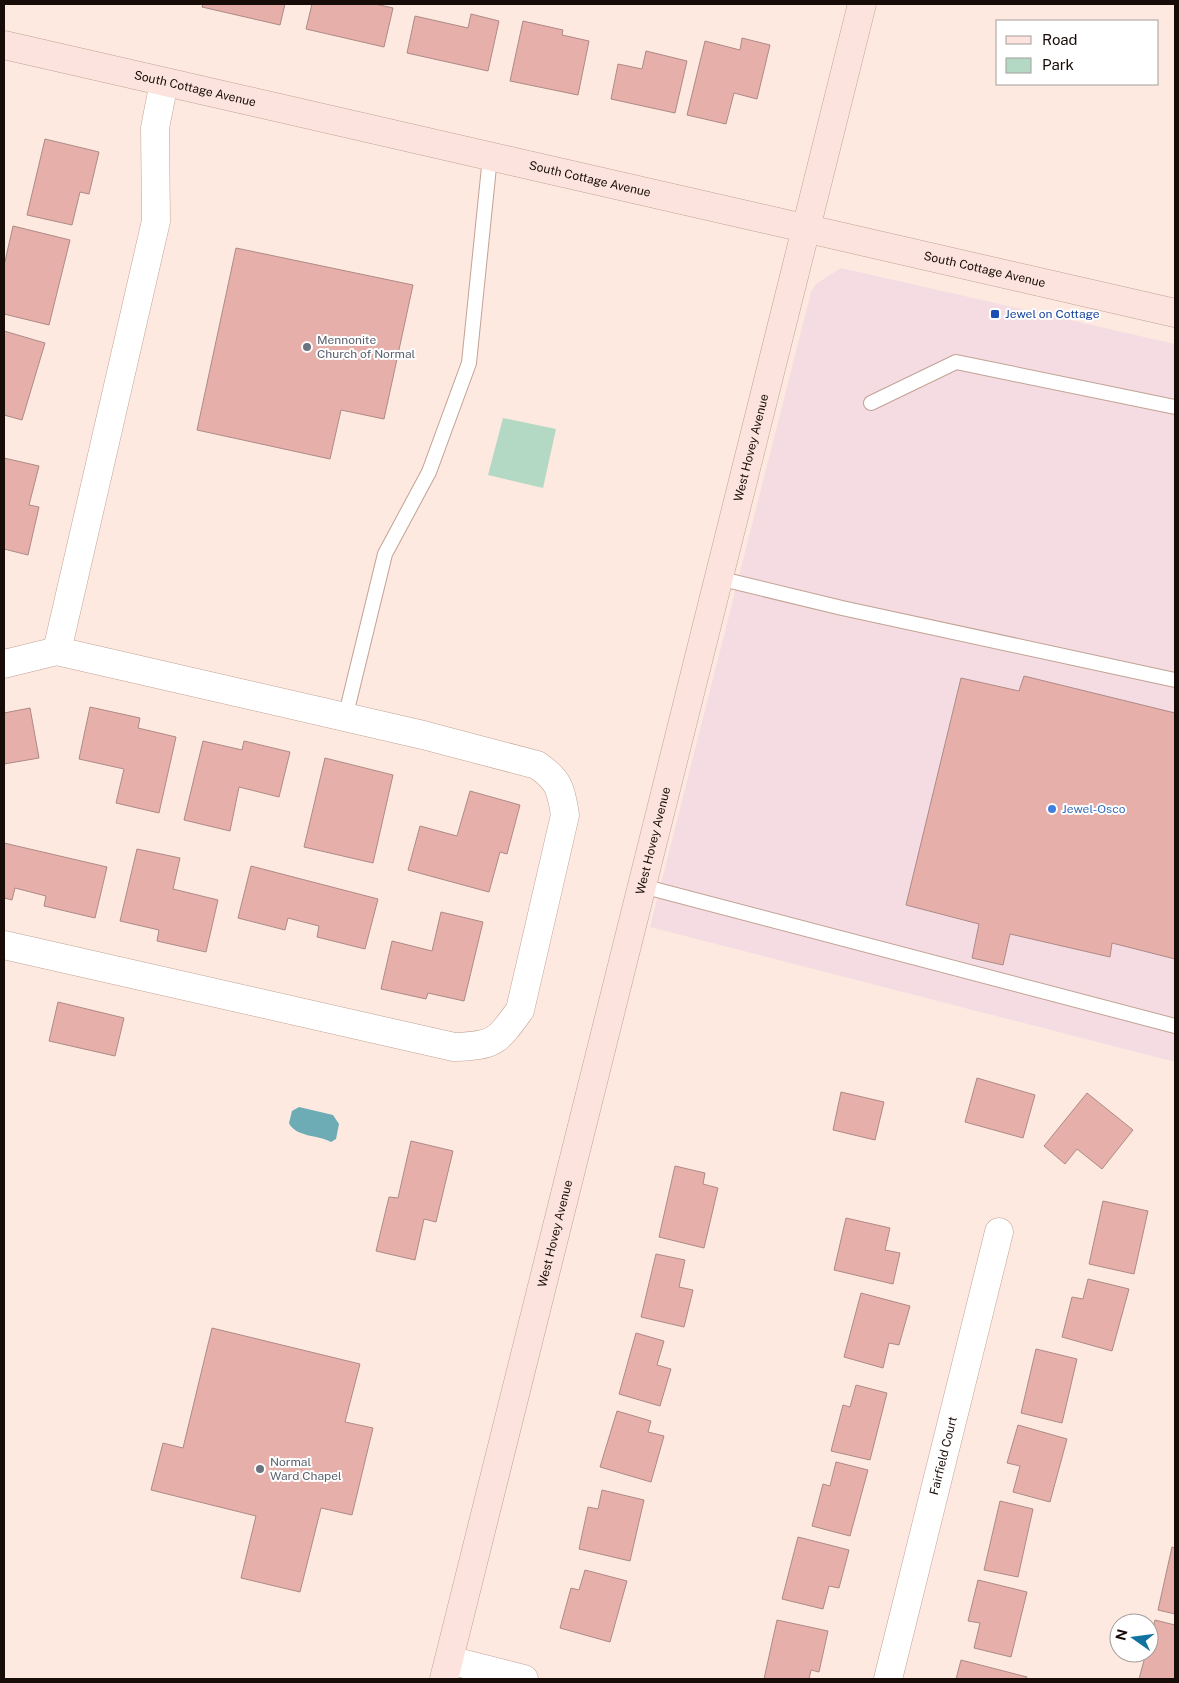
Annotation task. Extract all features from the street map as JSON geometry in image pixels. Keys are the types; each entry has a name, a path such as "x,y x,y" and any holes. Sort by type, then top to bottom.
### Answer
{"street":[{"name":"West Hovey Avenue","path":"447,1670 862,4"},
{"name":"South Cottage Avenue","path":"4,46 1175,313"},
{"path":"57,651 156,221 155,128 164,82"},
{"path":"4,664 57,651 537,765 552,775 562,790 565,815 520,1010 504,1032 486,1046 454,1047 4,945"},
{"name":"Fairfield Court","path":"888,1679 998,1232"},
{"path":"447,1670 524,1679"}],"lane":[{"path":"345,718 385,554 429,472 469,363 490,156"},
{"path":"871,403 956,362 1175,407"},
{"path":"718,578 842,608 1175,680"},
{"path":"642,886 1175,1026"}],"shaded area":[{"path":"841,268 1175,344 1175,1062 650,927 811,292 816,284"}],"green space":[{"path":"503,418 556,429 543,488 488,475"}],"water":[{"path":"299,1107 333,1115 339,1124 336,1139 331,1142 292,1128 289,1123 292,1111"}],"building":[{"path":"203,4 285,4 280,25 202,7"},
{"path":"312,4 375,4 393,8 384,47 306,29"},
{"path":"471,14 499,21 488,71 407,53 415,16 468,28"},
{"path":"523,21 563,30 562,35 589,41 578,95 510,81"},
{"path":"742,38 770,45 757,99 734,93 726,124 687,115 705,41 740,50"},
{"path":"646,51 687,61 675,113 611,99 618,64 642,69"},
{"path":"45,139 99,152 89,194 80,192 72,225 27,215"},
{"path":"13,226 70,240 49,325 4,314 4,266"},
{"name":"Mennonite Church of Normal","path":"236,248 413,285 384,419 341,410 330,459 197,430"},
{"path":"4,331 45,343 22,420 4,415"},
{"path":"4,458 39,466 29,505 39,507 28,555 4,549"},
{"name":"Jewel-Osco","path":"1024,676 1175,713 1175,959 1112,943 1110,957 1010,934 1003,965 972,958 979,924 906,905 961,678 1019,691"},
{"path":"90,707 140,718 138,728 176,737 159,813 116,803 124,769 79,759"},
{"path":"30,708 39,758 4,764 4,713"},
{"path":"203,741 242,750 244,741 290,752 279,797 239,787 230,831 184,820"},
{"path":"325,758 393,775 373,863 304,847"},
{"path":"470,791 520,805 507,854 500,852 489,892 408,870 420,826 457,836"},
{"path":"4,843 107,867 95,918 44,906 46,896 15,888 12,900 4,898"},
{"path":"137,849 180,858 173,889 218,900 206,952 157,941 159,930 120,921"},
{"path":"251,866 378,899 365,949 317,937 319,926 288,918 285,930 238,918"},
{"path":"441,912 483,922 464,1001 428,993 426,999 381,989 392,941 432,951"},
{"path":"58,1002 124,1018 115,1056 49,1041"},
{"path":"977,1078 1035,1095 1023,1138 965,1122"},
{"path":"841,1092 884,1102 875,1140 833,1130"},
{"path":"1087,1093 1133,1130 1102,1169 1077,1149 1065,1164 1044,1146"},
{"path":"411,1141 453,1151 436,1222 424,1219 415,1260 376,1251 389,1197 398,1198"},
{"path":"675,1166 705,1173 703,1184 718,1188 704,1248 659,1237"},
{"path":"1103,1201 1148,1211 1134,1274 1089,1264"},
{"path":"846,1218 890,1228 885,1250 900,1253 893,1284 834,1270"},
{"path":"656,1254 685,1260 679,1287 693,1290 684,1327 641,1317"},
{"path":"1088,1279 1129,1289 1112,1351 1062,1337 1072,1297 1083,1299"},
{"path":"861,1293 910,1306 899,1345 889,1343 883,1368 844,1357"},
{"name":"Normal Ward Chapel","path":"212,1328 360,1364 345,1422 373,1428 352,1515 321,1508 300,1592 241,1578 256,1516 151,1490 163,1443 183,1448"},
{"path":"636,1333 664,1341 657,1365 671,1369 660,1406 619,1394"},
{"path":"1036,1349 1077,1359 1062,1423 1021,1413"},
{"path":"856,1385 887,1393 870,1460 831,1451 843,1405 850,1407"},
{"path":"617,1411 651,1421 648,1432 664,1436 651,1482 600,1467"},
{"path":"1018,1425 1067,1439 1050,1502 1013,1492 1020,1466 1007,1463"},
{"path":"836,1462 868,1470 850,1536 812,1526 823,1484 830,1486"},
{"path":"602,1490 644,1500 630,1561 579,1549 588,1507 598,1509"},
{"path":"1000,1501 1033,1509 1018,1577 984,1570"},
{"path":"798,1537 849,1550 839,1588 829,1586 823,1609 782,1599"},
{"path":"1172,1547 1175,1548 1175,1614 1158,1610"},
{"path":"585,1570 627,1581 610,1642 560,1628 571,1588 579,1590"},
{"path":"978,1580 1027,1592 1011,1657 974,1648 980,1623 968,1621"},
{"path":"777,1620 828,1631 819,1672 811,1670 809,1679 764,1679"},
{"path":"1159,1621 1175,1625 1175,1679 1139,1679 1143,1663 1159,1663"},
{"path":"961,1660 1027,1677 1026,1679 956,1679"}],"place":[{"name":"Jewel on Cottage","path":"995,314"},
{"name":"Mennonite Church of Normal","path":"307,347"},
{"name":"Jewel-Osco","path":"1052,809"},
{"name":"Normal Ward Chapel","path":"260,1469"}]}
